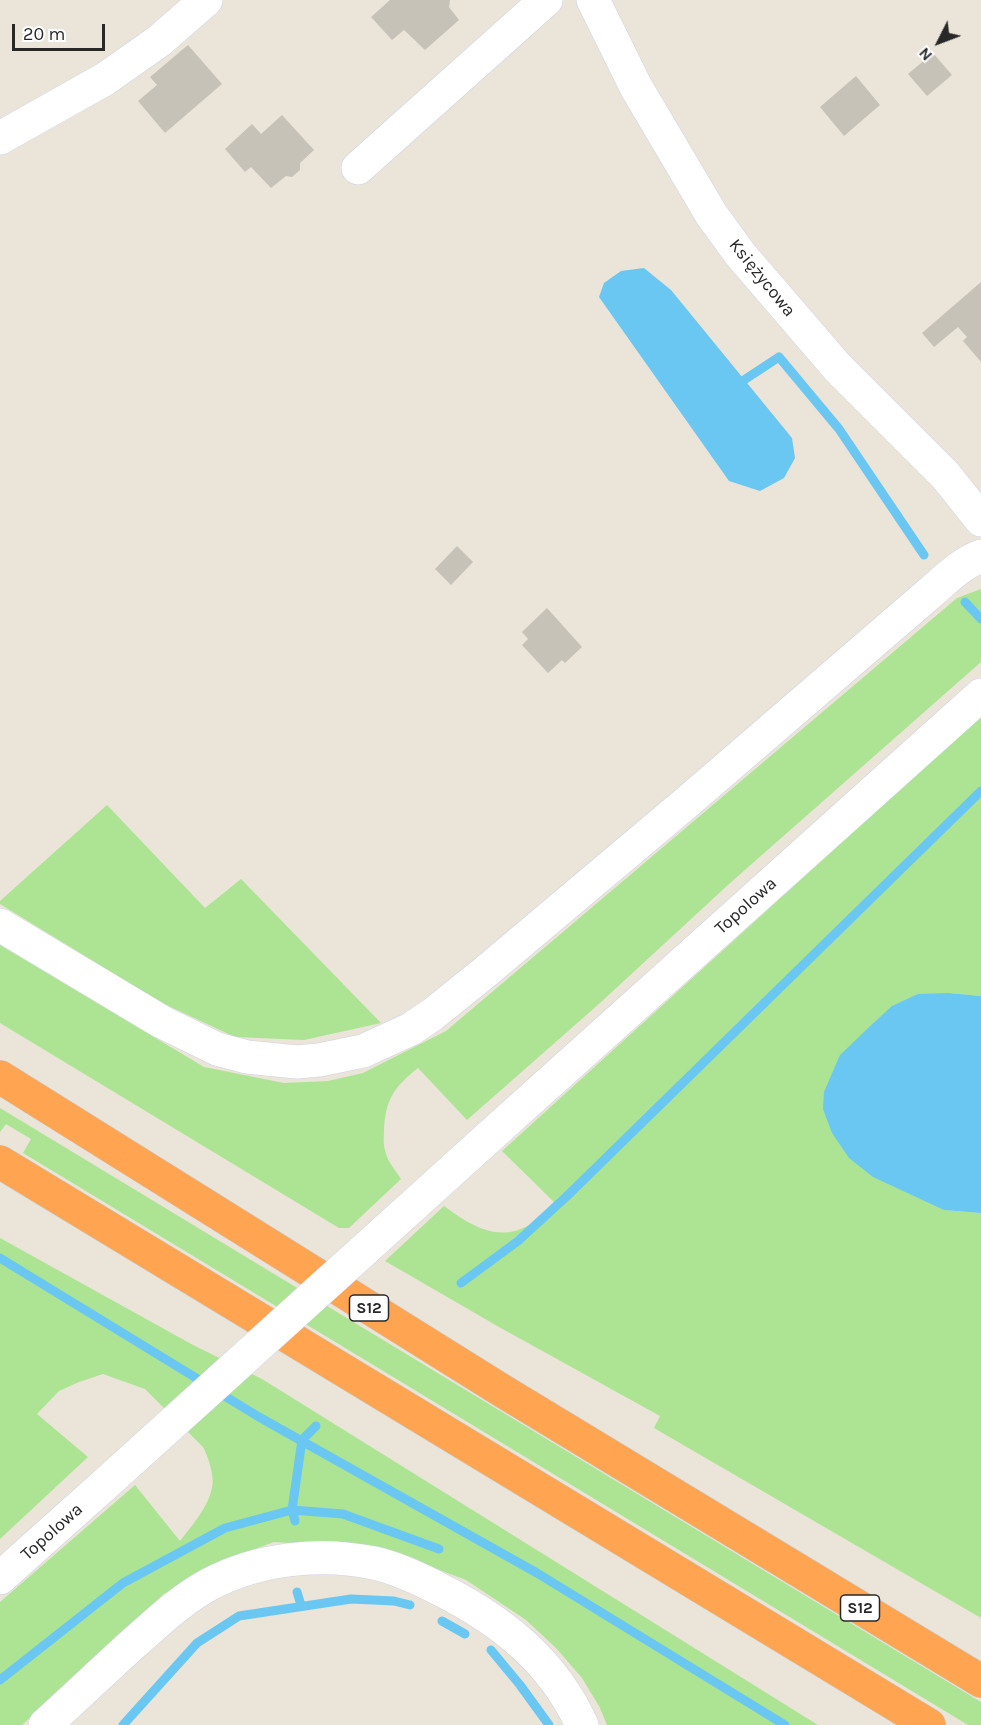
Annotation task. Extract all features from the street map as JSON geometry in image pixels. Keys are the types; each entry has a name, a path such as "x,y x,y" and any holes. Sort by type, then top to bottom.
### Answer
{"highway":[{"name":"S12","path":"0,1077 501,1390 981,1681"},
{"path":"0,1162 929,1725"}],"street":[{"path":"0,138 105,79 159,41 206,0"},
{"path":"358,168 546,0"},
{"name":"Księżycowa","path":"593,0 636,87 711,214 740,254 838,368 946,476 981,520"},
{"path":"0,925 125,1001 217,1049 248,1057 297,1062 363,1051 411,1029 433,1014 686,803 931,592 960,568 981,556"},
{"name":"Topolowa","path":"0,1578 981,694"},
{"path":"45,1725 163,1617 198,1591 232,1574 254,1567 296,1559 321,1558 348,1559 375,1564 429,1584 469,1604 515,1636 539,1661 561,1686 582,1725"}],"green space":[{"path":"981,589 981,662 729,884 600,1003 467,1120 418,1068 397,1088 386,1111 384,1148 401,1179 349,1228 339,1228 0,1023 0,945 204,1067 284,1083 328,1081 363,1073 446,1031 957,598"},
{"path":"981,716 981,996 949,993 944,1210 981,1213 981,1618 654,1428 660,1416 385,1261 444,1206 476,1226 498,1232 522,1229 540,1218 554,1202 502,1151"},
{"path":"107,805 205,908 241,879 381,1023 304,1040 235,1037 160,1002 0,904 0,901"},
{"path":"0,1108 981,1702 981,1725 968,1725 23,1153 31,1139 6,1124 0,1132"},
{"path":"0,1238 193,1345 262,1379 818,1725 607,1725 599,1706 582,1678 556,1648 526,1620 466,1580 381,1548 274,1542 217,1563 164,1594 22,1725 0,1725 0,1602 135,1485 180,1541 203,1509 210,1495 213,1478 203,1447 145,1389 103,1374 59,1391 37,1414 88,1457 0,1539"}],"water":[{"path":"644,268 671,290 792,438 795,458 784,478 760,491 729,481 599,297 604,283 621,271"},
{"path":"949,993 981,996 981,1213 944,1210 873,1177 849,1158 832,1133 823,1109 824,1092 840,1055 892,1006 918,994"}],"building":[{"path":"390,0 450,0 449,7 459,20 425,50 404,30 392,40 371,17"},
{"path":"188,45 222,84 165,133 138,101 157,85 150,77"},
{"path":"933,53 952,75 927,96 908,74"},
{"path":"856,76 880,105 844,136 820,107"},
{"path":"282,115 314,150 300,163 300,170 292,177 286,176 271,188 251,167 245,172 225,149 252,124 261,134"},
{"path":"981,282 981,362 963,341 967,337 958,327 934,347 922,333"},
{"path":"457,546 473,562 451,585 435,569"},
{"path":"547,608 582,647 565,663 562,660 548,673 522,645 528,639 522,632"}],"waterway":[{"path":"744,380 779,357 839,429 924,555"},
{"path":"965,602 981,619"},
{"path":"461,1283 518,1241 566,1197 981,791"},
{"path":"0,1258 206,1384"},
{"path":"218,1392 537,1573 785,1725"},
{"path":"295,1521 292,1510 302,1440 316,1426"},
{"path":"0,1680 123,1583 225,1528 292,1510 343,1514 439,1549"},
{"path":"297,1592 301,1605"},
{"path":"123,1725 197,1643 239,1616 351,1599 394,1601 410,1605"},
{"path":"442,1621 465,1634"},
{"path":"491,1650 549,1725"}]}
